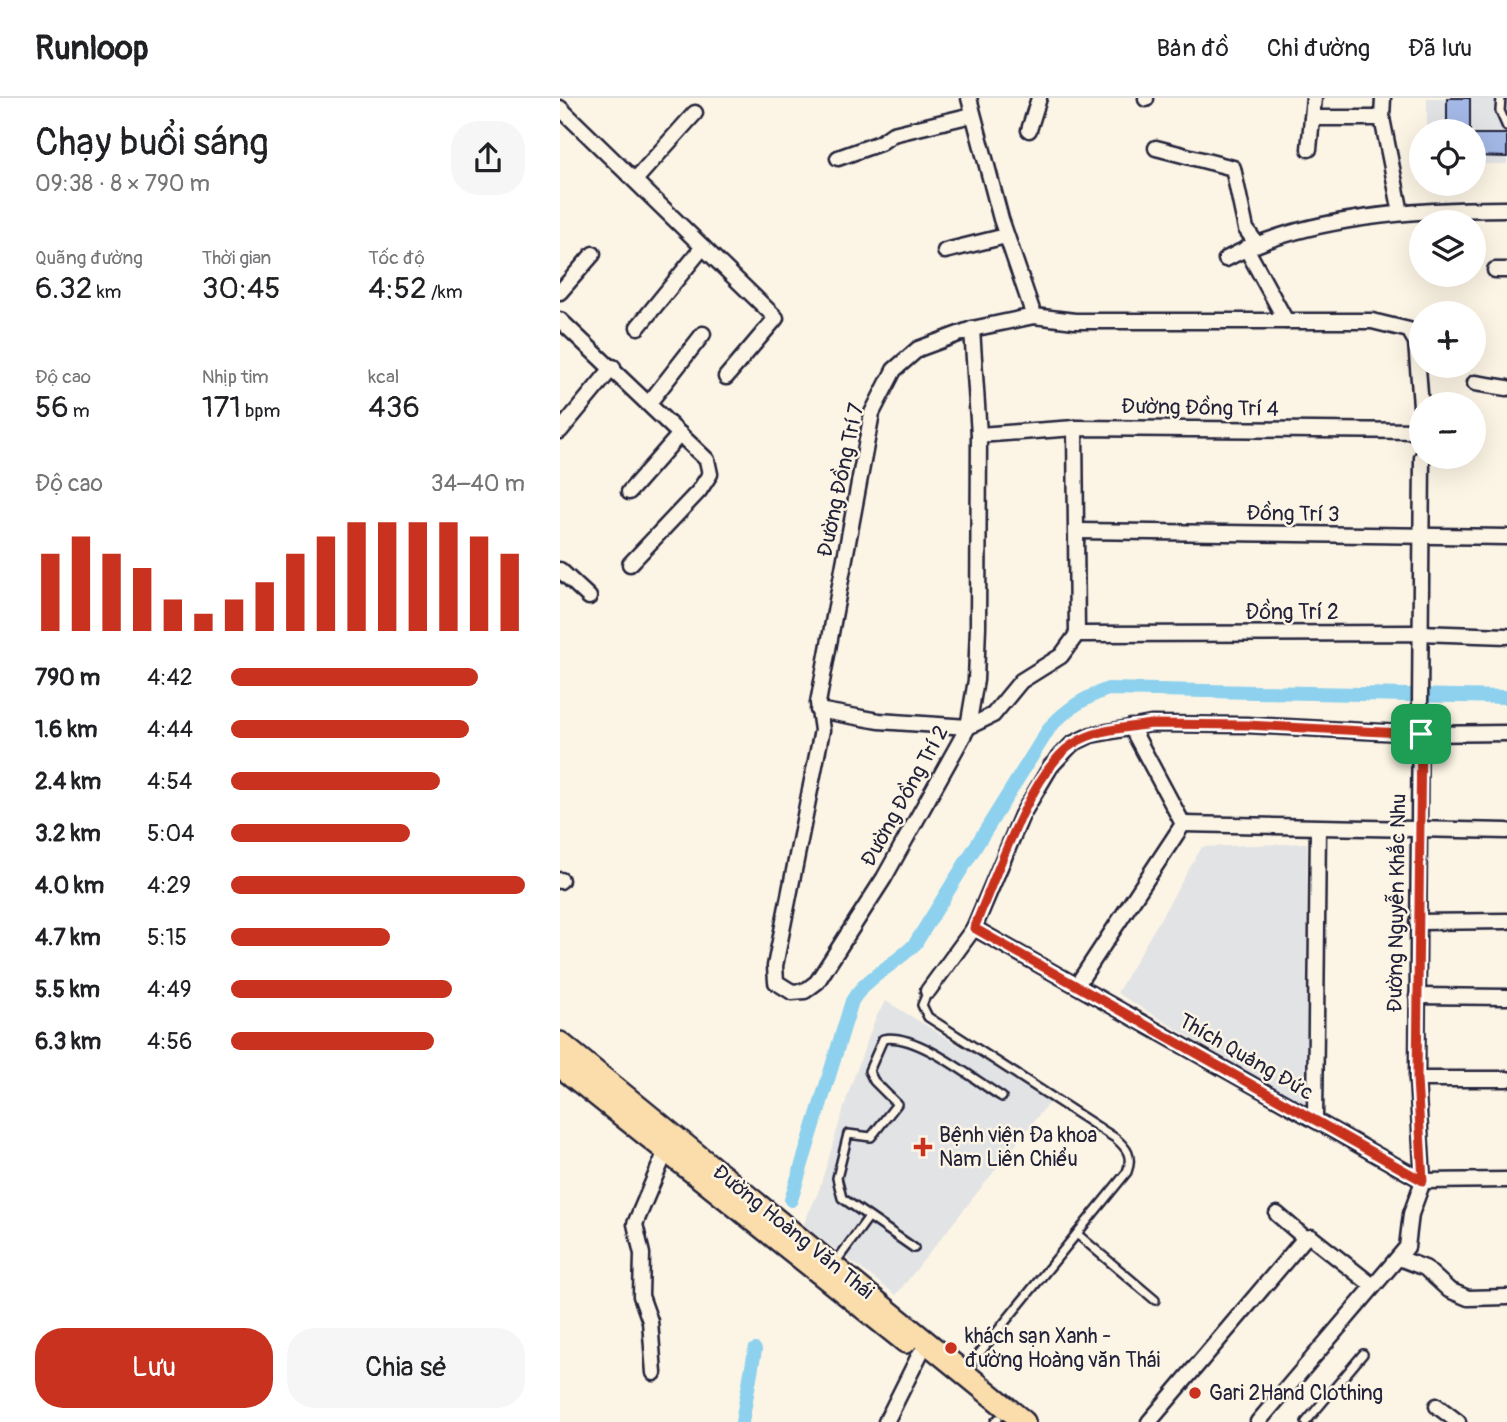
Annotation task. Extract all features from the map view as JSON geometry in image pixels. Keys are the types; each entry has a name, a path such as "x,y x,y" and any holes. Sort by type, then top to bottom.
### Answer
{"main road":[{"name":"Đường Hoàng Văn Thái","path":"560,1043 834,1271 1024,1422"},
{"name":"Đường Hoàng Văn Thái","path":"560,1066 666,1151 834,1271 920,1354 998,1421"}],"street":[{"path":"969,98 1006,236 1034,316"},
{"path":"1029,130 1039,98"},
{"path":"1309,149 1314,98"},
{"path":"1383,98 1382,118 1401,213"},
{"path":"635,180 695,113"},
{"path":"838,158 880,143 892,134 972,114"},
{"path":"562,115 635,180 776,318 726,377"},
{"path":"1312,118 1382,118"},
{"path":"1156,148 1229,165 1237,177 1245,229 1286,321"},
{"path":"1486,211 1507,209"},
{"path":"1226,259 1273,236 1401,213 1409,214"},
{"path":"945,251 1006,236"},
{"path":"638,327 703,247"},
{"path":"560,292 593,254"},
{"name":"Đường Đồng Trí 7","path":"823,974 812,989 792,992 776,982 775,966 822,730 818,710 872,413 894,370 918,349 972,328 1034,316 1075,321 1372,321 1409,330 1416,342 1420,392"},
{"path":"560,320 613,367 707,460 710,474 699,491 630,564"},
{"path":"818,710 891,722 968,727 976,680 978,626 979,435 972,328"},
{"path":"649,403 703,334"},
{"path":"560,431 613,367"},
{"path":"1475,383 1507,388"},
{"path":"1075,428 1077,634"},
{"name":"Đường Đồng Trí 4","path":"979,435 1075,428 1409,432"},
{"path":"629,492 680,434"},
{"name":"Đường Nguyễn Khắc Nhu","path":"1422,469 1419,633 1423,676 1417,922 1417,1079 1423,1181"},
{"name":"Đồng Trí 3","path":"1078,530 1507,537"},
{"path":"560,570 589,597"},
{"name":"Đồng Trí 2","path":"1077,634 1419,633 1507,636"},
{"name":"Đường Đồng Trí 2","path":"823,974 884,878 968,727 993,715 1021,681 1061,656 1077,634"},
{"path":"928,991 974,928 1022,815 1051,766 1072,744 1108,730 1151,724 1421,727 1507,733"},
{"path":"1130,727 1182,824"},
{"path":"1182,824 1507,831"},
{"path":"1077,985 1182,824"},
{"path":"1315,1120 1318,828"},
{"path":"1417,922 1507,921"},
{"name":"Thích Quảng Đức","path":"974,928 1423,1181"},
{"path":"1417,996 1507,997"},
{"path":"1417,1079 1507,1079"},
{"path":"654,1373 650,1321 640,1287 642,1254 635,1224 666,1151"},
{"path":"1258,1422 1407,1247 1411,1214 1423,1181 1507,1180"},
{"path":"1277,1214 1305,1238"},
{"path":"1149,1422 1305,1238 1311,1237 1373,1286"},
{"path":"1399,1258 1425,1268 1449,1290 1468,1298 1507,1297"},
{"path":"886,1422 920,1354"},
{"path":"1437,1406 1458,1422"}],"lane":[{"path":"1501,98 1500,111 1507,127"},
{"path":"928,991 922,1005 928,1017 1115,1138 1127,1149 1130,1160 1127,1172 964,1372"},
{"path":"914,1248 842,1198 837,1178 848,1134 871,1138 897,1104 874,1081 869,1071 883,1039 895,1036 919,1045 1002,1097"},
{"path":"834,1271 868,1218"},
{"path":"1077,1234 1155,1300"},
{"path":"1306,1422 1363,1354"}],"shaded area":[{"path":"1427,98 1507,98 1507,164 1486,164 1486,119 1427,119"},
{"path":"1307,843 1306,1107 1117,993 1202,847"},
{"name":"Bệnh viện Đa khoa Nam Liên Chiểu","path":"886,1001 1050,1101 896,1295 803,1225 818,1193 850,1088 876,1017"}],"building":[{"path":"1447,98 1470,98 1470,119 1447,119"},
{"path":"1486,134 1507,134 1507,157 1486,156"}],"waterway":[{"path":"791,1200 852,1001 865,984 915,944 1050,727 1070,709 1108,689 1507,697"},
{"path":"742,1422 755,1350"}],"place":[{"name":"Bệnh viện Đa khoa Nam Liên Chiểu","path":"923,1147"},
{"name":"khách sạn Xanh - đường Hoàng văn Thái","path":"951,1348"},
{"name":"Gari 2Hand Clothing","path":"1195,1393"}],"route":[{"path":"1151,724 1247,725 1421,734 1417,1079 1423,1181 974,928 1022,815 1051,766 1072,744 1091,735 1151,724"}]}
